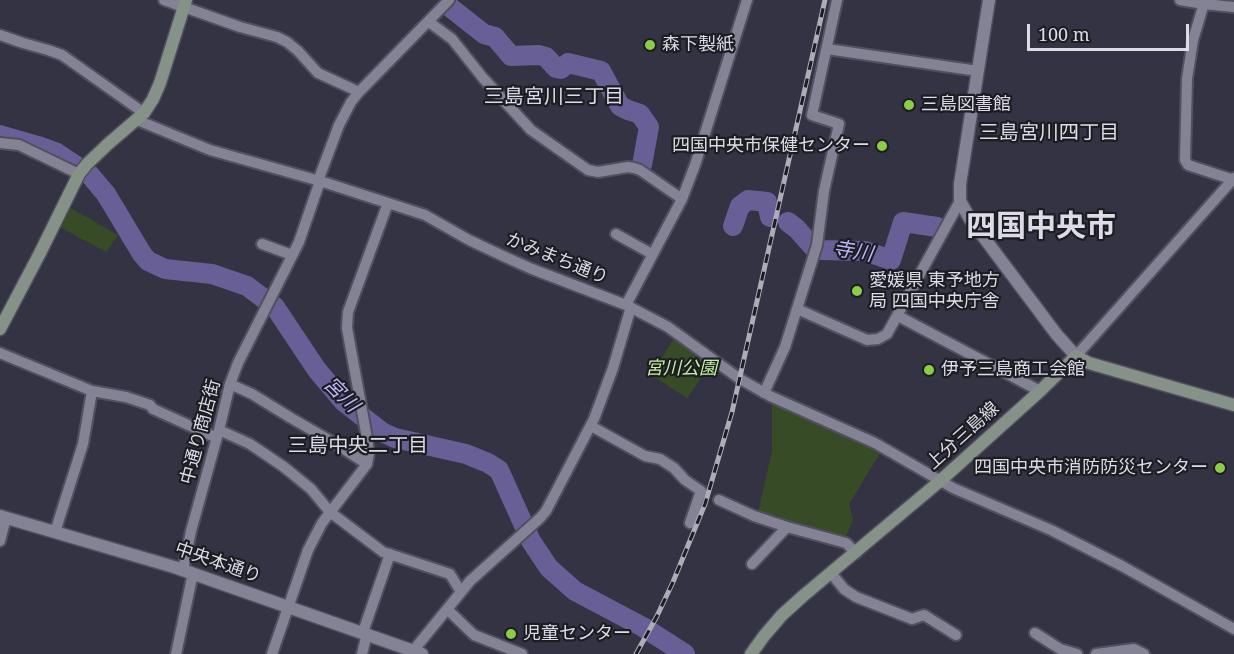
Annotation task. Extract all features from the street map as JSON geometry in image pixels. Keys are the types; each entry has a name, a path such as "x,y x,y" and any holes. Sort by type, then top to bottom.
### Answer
{"main road":[{"path":"0,329 83,169 140,117 160,83 185,4"},
{"path":"1076,356 1089,363 1234,405"},
{"name":"上分三島線","path":"751,654 782,615 940,482 1076,356"}],"street":[{"path":"164,0 185,4 240,27 277,37 298,51 318,74 359,92"},
{"path":"418,652 461,592 546,511 591,426 613,368 629,306 652,255 682,199 695,165 747,0"},
{"path":"764,393 785,347 816,248 824,190 839,124 812,115 837,0"},
{"path":"797,309 867,340 878,339 887,334 960,201 960,184 989,0"},
{"path":"1180,0 1234,7"},
{"name":"中通り商店街","path":"176,654 188,572 191,531 230,384 238,363 299,242 339,125 351,102 447,1"},
{"path":"960,201 977,228 1057,335 1076,356 1234,179 1188,165 1185,160 1187,79 1193,40 1205,2"},
{"path":"429,22 452,39 483,78 531,130 569,157 588,170 598,172 628,167 640,170 682,199"},
{"name":"かみまち通り","path":"0,35 62,55 140,117 210,150 426,215 469,240 503,256 629,306 668,327 740,379 764,393 875,443 940,482 1051,530 1122,566 1234,629"},
{"path":"827,49 978,71"},
{"path":"0,143 19,145 83,169"},
{"path":"272,654 308,550 330,512 367,464 369,453 347,328 348,312 388,204"},
{"path":"616,234 652,255"},
{"path":"262,244 292,255"},
{"path":"898,316 1040,391"},
{"path":"0,353 92,391 126,397 150,405 153,409 250,444 284,467 311,489 330,512 383,552 450,574 461,592"},
{"path":"230,384 252,394 367,464"},
{"path":"55,531 83,444 92,391"},
{"path":"591,426 645,456 660,459 701,491 690,523"},
{"path":"719,500 754,516 846,543 856,553"},
{"path":"0,541 3,517"},
{"name":"中央本通り","path":"3,517 188,572 418,652"},
{"path":"752,564 787,527"},
{"path":"362,654 365,633 390,554"},
{"path":"831,573 844,589 855,597 912,619 924,615 956,635"},
{"path":"447,609 474,635 522,654"},
{"path":"1035,633 1060,649 1077,654"},
{"path":"1096,654 1134,649 1143,654"}],"green space":[{"path":"67,206 118,235 106,252 58,226"},
{"name":"宮川公園","path":"674,338 710,365 687,398 651,375"},
{"path":"772,402 882,450 849,504 853,520 845,539 758,512 772,451"}],"waterway":[{"name":"寺川","path":"451,8 484,34 495,37 511,56 539,55 546,57 556,68 561,69 568,63 601,71 620,106 640,114 649,127 642,165"},
{"name":"宮川","path":"0,135 57,153 90,175 106,194 148,261 165,269 212,274 247,286 275,307 317,370 344,402 382,432 395,438 466,454 499,470 531,541 549,568 575,591 643,627 685,654"},
{"name":"寺川","path":"733,226 740,206 748,200 767,202 770,217"},
{"name":"寺川","path":"788,222 812,246 821,250 865,251 891,260 903,222 937,227"}],"railway":[{"path":"636,654 673,582 705,504 732,412 825,0"}],"place":[{"name":"森下製紙","path":"650,45"},
{"name":"三島図書館","path":"909,105"},
{"name":"四国中央市保健センター","path":"882,146"},
{"name":"愛媛県 東予地方 局 四国中央庁舎","path":"857,291"},
{"name":"伊予三島商工会館","path":"929,370"},
{"name":"四国中央市消防防災センター","path":"1220,468"},
{"name":"児童センター","path":"511,634"}],"district":[{"name":"三島宮川三丁目","path":"554,97"},
{"name":"三島宮川四丁目","path":"1049,133"},
{"name":"四国中央市","path":"1041,227"},
{"name":"三島中央二丁目","path":"358,446"}]}
